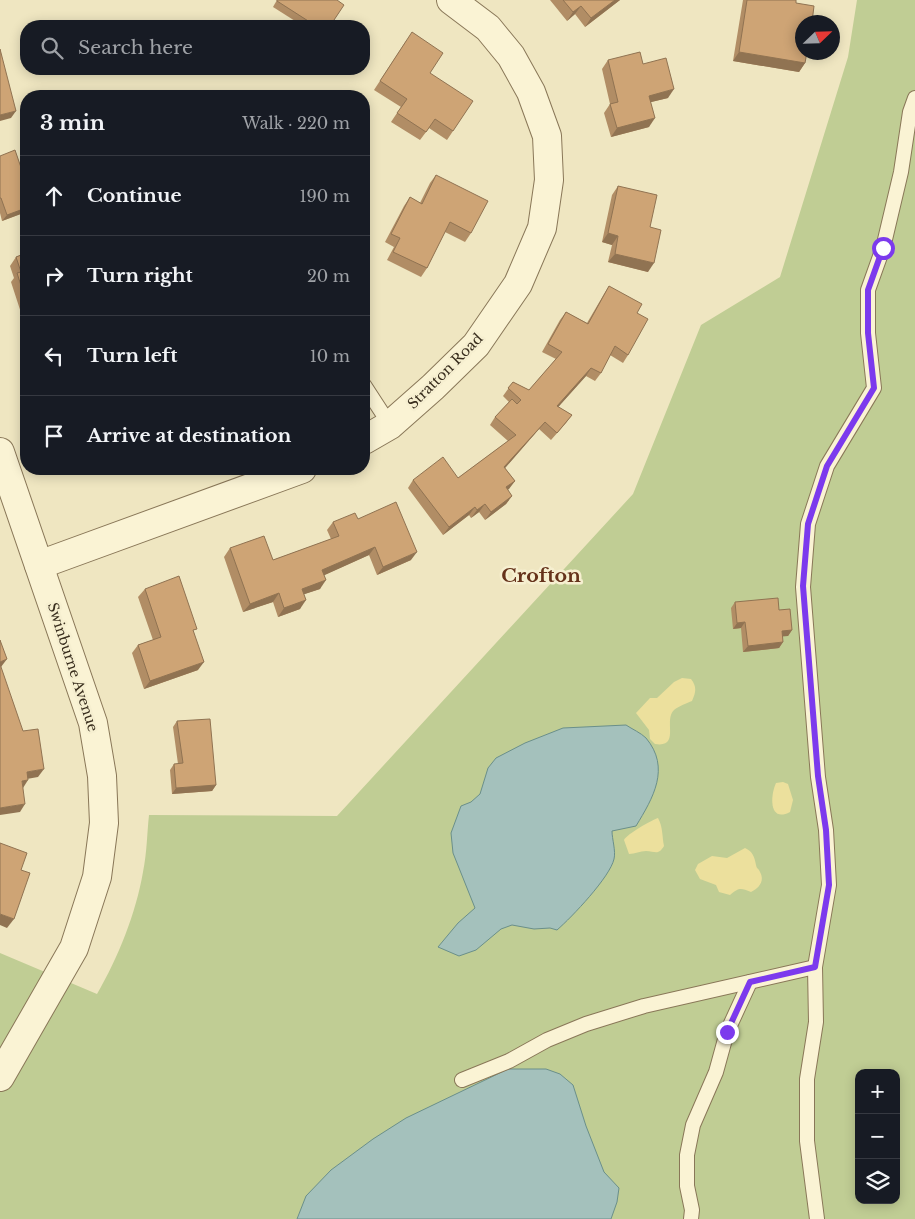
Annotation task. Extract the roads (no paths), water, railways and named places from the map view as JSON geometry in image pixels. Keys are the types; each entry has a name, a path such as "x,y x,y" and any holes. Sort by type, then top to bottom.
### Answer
{"street":[{"name":"Stratton Road","path":"370,437 390,425 476,345 518,284 542,228 549,180 547,136 531,92 511,56 488,28 451,0"},
{"name":"Swinburne Avenue","path":"0,452 93,723 102,776 104,823 97,877 74,948 0,1077"},
{"path":"39,565 286,475"}],"lane":[{"path":"817,1219 806,1141 807,1079 816,1022 815,967 829,885 826,830 818,776 803,586 808,524 827,466 874,388 868,333 868,290 885,238 901,172 910,112 915,98"},
{"path":"370,394 390,425"},
{"path":"462,1080 509,1061 547,1040 586,1024 644,1006 815,967"},
{"path":"691,1219 692,1210 687,1186 688,1154 693,1124 716,1072 727,1032 750,982"}],"water":[{"path":"626,725 644,736 653,749 657,760 657,783 648,805 636,826 612,831 614,859 606,876 590,896 557,930 550,928 534,929 512,925 501,929 476,950 459,956 438,947 458,923 475,908 453,853 451,833 461,806 471,802 480,794 488,768 496,758 525,743 563,728"},
{"path":"508,1069 546,1069 560,1074 573,1085 586,1126 604,1172 619,1188 617,1202 611,1219 297,1219 306,1196 331,1170 373,1139 406,1118"}],"district":[{"name":"Crofton","path":"541,575"}]}
